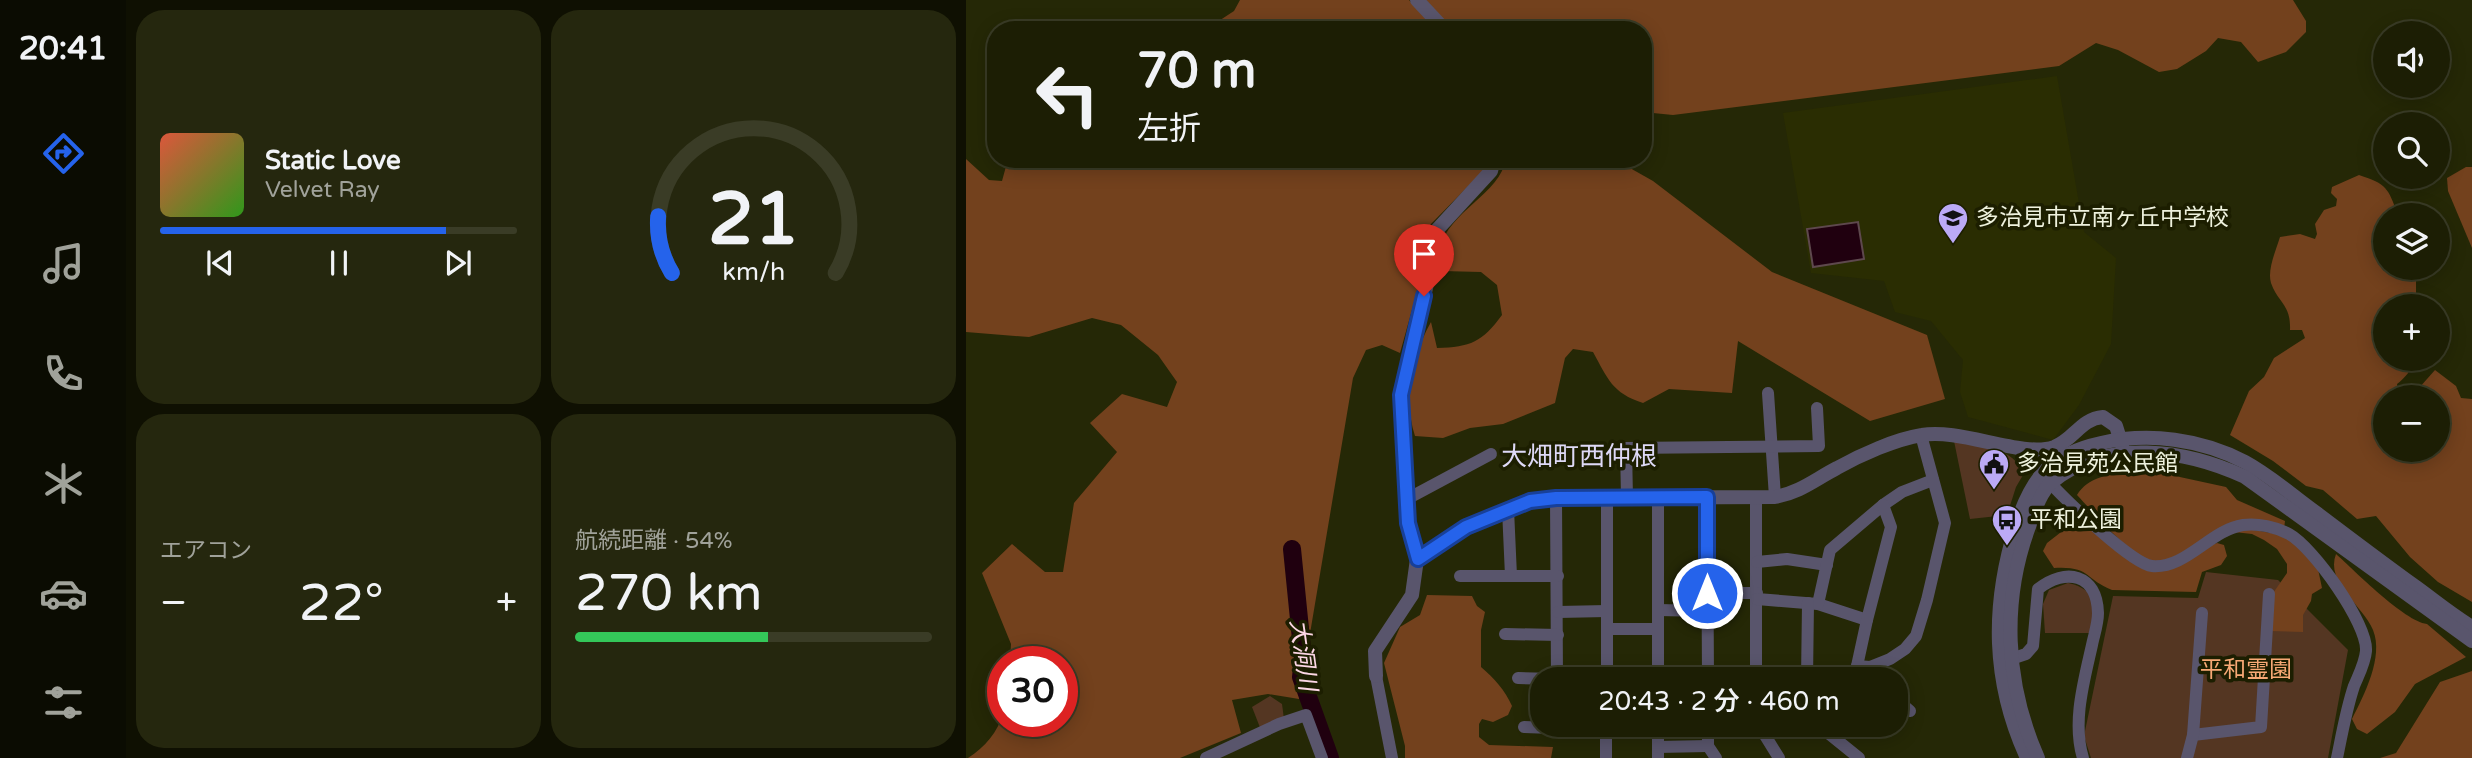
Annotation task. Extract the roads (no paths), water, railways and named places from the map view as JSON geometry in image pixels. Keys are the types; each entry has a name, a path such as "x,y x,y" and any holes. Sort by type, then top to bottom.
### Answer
{"street":[{"path":"1417,0 1437,21"},
{"path":"1392,758 1376,676 1375,651 1412,595 1418,559 1408,523 1401,395 1430,271 1433,237 1492,168"},
{"path":"1768,393 1775,498"},
{"path":"1627,498 1626,448 1819,446 1817,408"},
{"path":"1418,559 1466,527 1530,501 1556,498 1775,498 1795,493 1839,467 1878,449 1921,435 1945,434 2033,449 2054,447 2073,435 2090,418 2103,417 2116,426 2122,446"},
{"path":"1883,505 1890,517 1891,527 1857,666 1870,667 1890,659 1905,649 1916,636 1945,523 1921,435"},
{"path":"2027,758 2007,706 1999,654 2000,607 2006,564 2023,503 2036,479 2049,465 2070,452 2164,438 2195,444 2245,463 2472,627"},
{"path":"2038,758 2020,710 2011,659 2011,612 2016,570 2035,509 2050,483 2072,468 2122,446 2195,458 2245,477 2472,641"},
{"path":"1407,499 1491,454"},
{"path":"1808,667 1813,604 1830,550 1902,492 1933,480"},
{"path":"2050,483 2081,514 2125,551 2138,561 2151,566 2177,561 2225,531 2243,525 2264,525 2289,534 2312,553 2359,621 2366,649 2342,729 2337,758"},
{"path":"1658,497 1658,667"},
{"path":"1707,497 1708,667"},
{"path":"1556,498 1557,667"},
{"path":"1756,498 1756,667"},
{"path":"1607,667 1608,499"},
{"path":"1508,509 1511,576"},
{"path":"1757,562 1787,559 1827,565"},
{"path":"2011,659 2025,654 2033,646 2038,589 2050,580 2067,575 2085,581 2096,595 2098,616 2084,679 2079,724 2079,745 2083,758"},
{"path":"1460,576 1558,576"},
{"path":"1707,593 1757,596 1813,604 1867,620"},
{"path":"2193,735 2261,727 2269,594"},
{"path":"1658,610 1707,611"},
{"path":"1558,612 1607,611"},
{"path":"2187,758 2193,735 2202,613"},
{"path":"1607,629 1658,629"},
{"path":"1505,635 1558,635"},
{"path":"1518,678 1530,678"},
{"path":"1206,758 1279,724 1306,715 1322,758"},
{"path":"1524,727 1530,727"},
{"path":"1606,737 1606,758"},
{"path":"1708,737 1708,746 1716,758"},
{"path":"1766,737 1779,758"},
{"path":"1833,737 1859,758"},
{"path":"1658,752 1708,746"}],"waterway":[{"name":"大洞川","path":"1292,549 1303,659 1301,677 1330,758"}],"place":[{"name":"多治見市立南ヶ丘中学校","path":"1953,245"},
{"name":"多治見苑公民館","path":"1994,491"},
{"name":"平和公園","path":"2007,547"}],"district":[{"name":"大畑町西仲根","path":"1579,456"}],"park label":[{"name":"平和霊園","path":"2246,670"}]}
